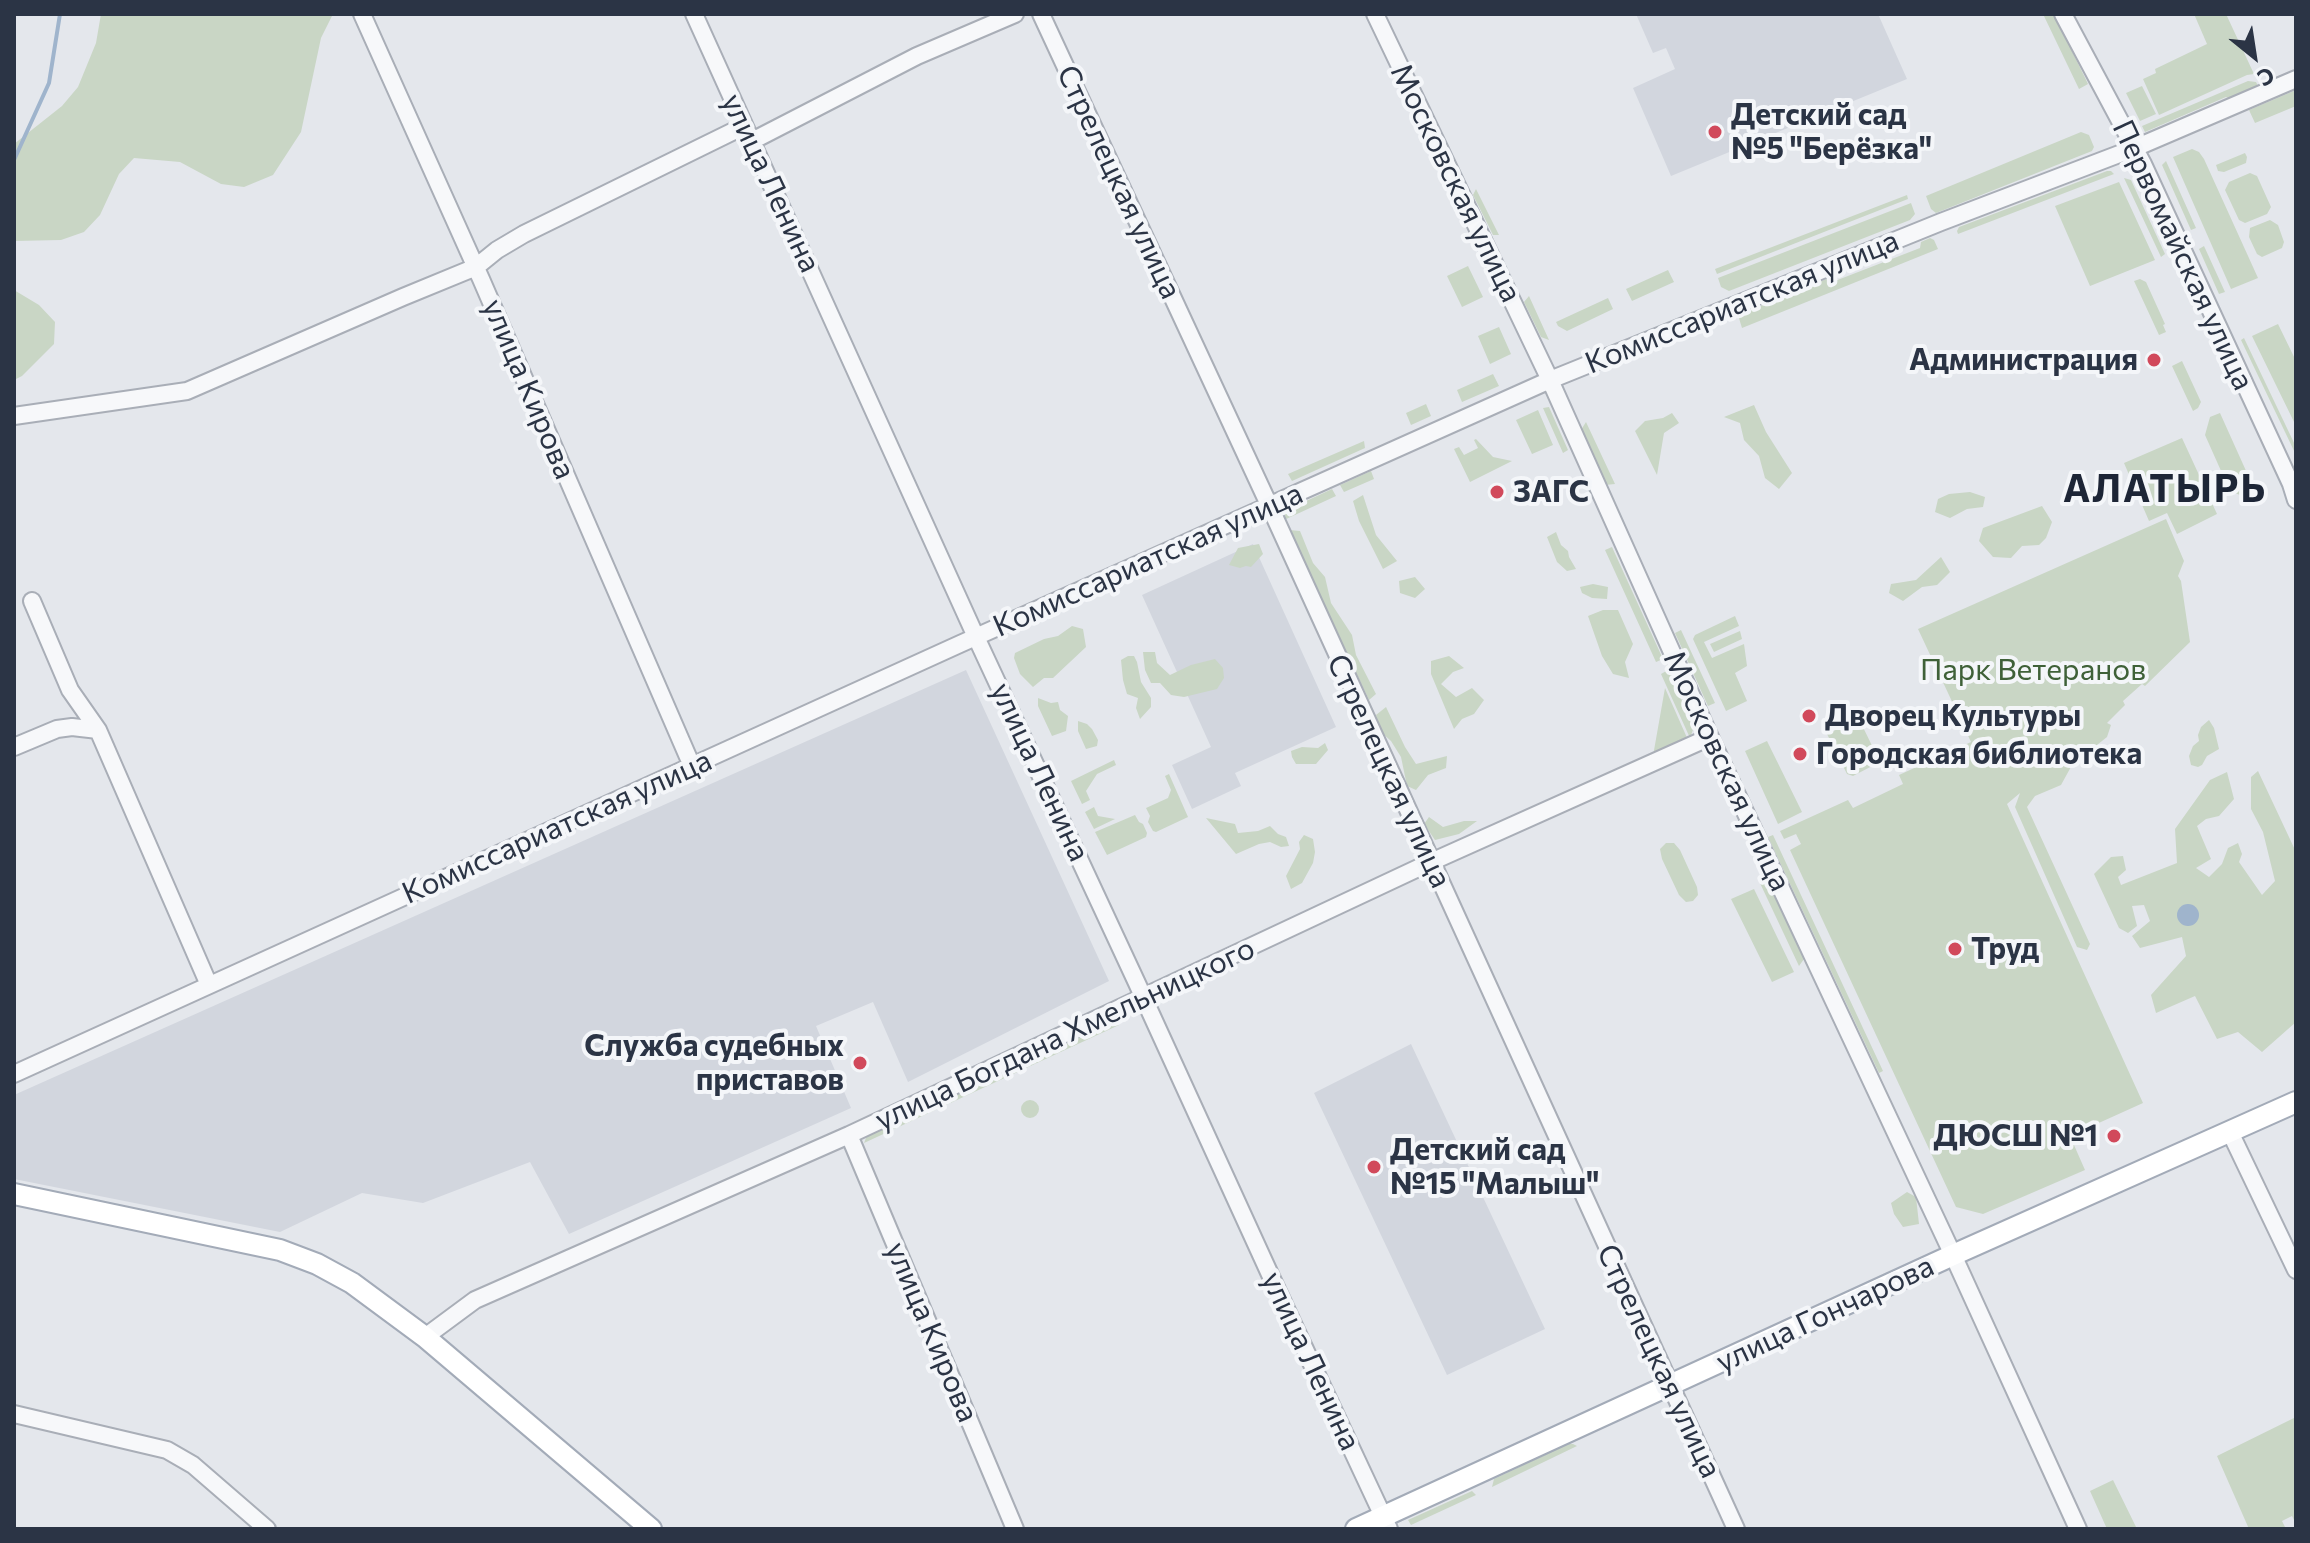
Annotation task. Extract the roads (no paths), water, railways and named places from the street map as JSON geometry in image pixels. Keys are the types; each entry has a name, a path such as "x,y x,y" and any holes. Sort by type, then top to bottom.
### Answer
{"main road":[{"name":"улица Гончарова","path":"1356,1529 1386,1523 1670,1385 2296,1102"},
{"path":"14,1194 280,1250 317,1264 352,1283 425,1337 651,1529"}],"street":[{"name":"улица Кирова","path":"362,14 476,267 692,766"},
{"name":"улица Ленина","path":"694,14 976,637 1386,1523"},
{"path":"14,416 187,391 476,267 524,234 1015,14"},
{"name":"Стрелецкая улица","path":"1041,14 1270,507 1736,1529"},
{"name":"Московская улица","path":"1375,14 1550,380 1710,737 2078,1529"},
{"name":"Первомайская улица","path":"2063,14 2135,148 2296,500"},
{"name":"Комиссариатская улица","path":"14,1074 1550,380 1941,222 2135,148 2296,79"},
{"path":"32,601 70,690 98,730 209,985"},
{"path":"14,747 57,729 98,730"},
{"name":"улица Богдана Хмельницкого","path":"425,1337 475,1300 849,1135 1431,862 1710,737"},
{"path":"2230,1132 2296,1270"},
{"name":"улица Кирова","path":"849,1135 1015,1529"},
{"path":"14,1414 167,1450 193,1465 267,1529"}],"water":[{"path":"2188,904 2196,907 2199,915 2196,923 2188,926 2180,923 2177,915 2180,907"}],"waterway":[{"path":"14,160 49,83 60,14"}],"place":[{"name":"Детский сад №5 \"Берёзка\"","path":"1715,132"},
{"name":"Администрация","path":"2154,360"},
{"name":"ЗАГС","path":"1497,492"},
{"name":"Дворец Культуры","path":"1809,716"},
{"name":"Городская библиотека","path":"1800,754"},
{"name":"Труд","path":"1955,949"},
{"name":"Служба судебных приставов","path":"860,1063"},
{"name":"ДЮСШ №1","path":"2114,1136"},
{"name":"Детский сад №15 \"Малыш\"","path":"1374,1167"}],"district":[{"name":"АЛАТЫРЬ","path":"2165,489"}],"park label":[{"name":"Парк Ветеранов","path":"2033,670"}]}
